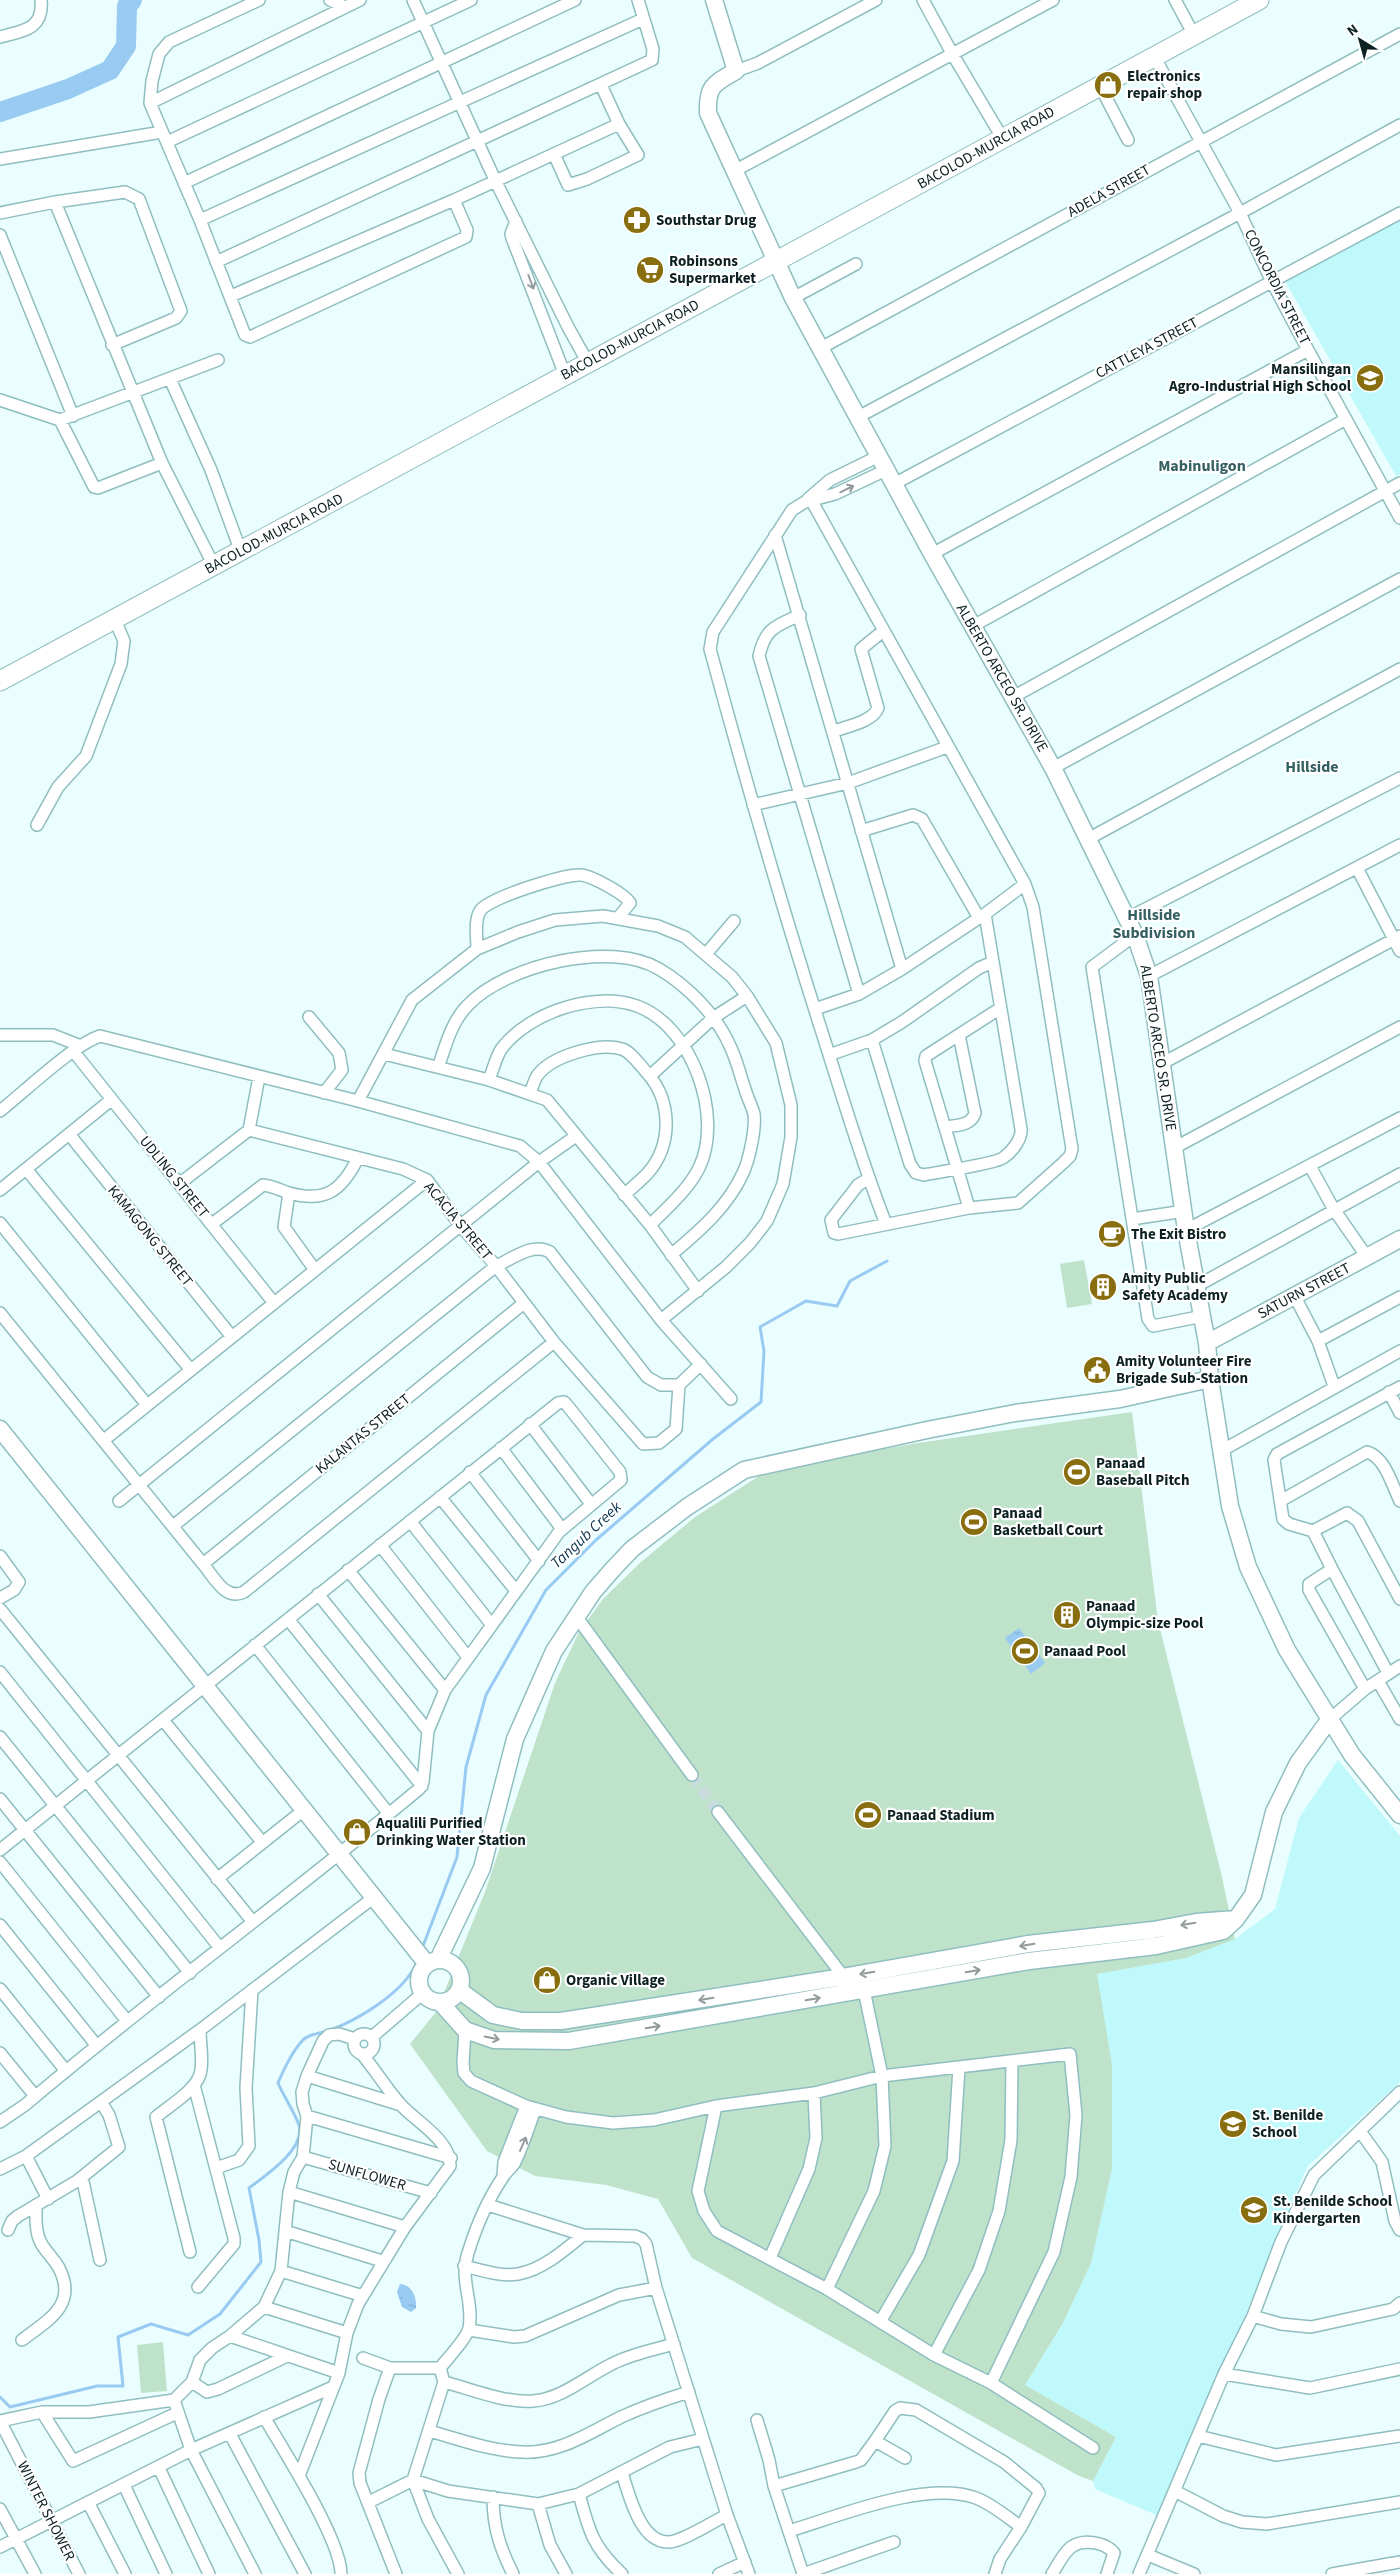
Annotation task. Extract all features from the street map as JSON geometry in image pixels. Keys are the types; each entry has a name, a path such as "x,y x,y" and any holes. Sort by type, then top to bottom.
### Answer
{"main road":[{"name":"BACOLOD-MURCIA ROAD","path":"0,681 1004,140 1259,0"}],"street":[{"path":"0,38 32,28 39,18 41,0"},
{"path":"259,0 169,42 159,54 152,81 150,103 231,296 242,330 250,337 466,237 468,230 454,200"},
{"path":"330,0 345,7"},
{"path":"150,103 360,0"},
{"path":"414,0 495,180 535,256 568,327 588,363"},
{"path":"0,159 165,137 471,0"},
{"path":"184,182 575,0"},
{"path":"216,262 652,60 653,49 638,0"},
{"path":"714,0 736,71 758,63 876,0"},
{"path":"923,0 952,55 1004,140"},
{"path":"734,171 1053,0"},
{"path":"1175,0 1194,35"},
{"path":"200,220 643,19"},
{"name":"ADELA STREET","path":"820,349 1400,34"},
{"name":"CONCORDIA STREET","path":"1154,56 1240,213 1272,282 1308,350 1400,518"},
{"name":"ALBERTO ARCEO SR. DRIVE","path":"736,71 714,83 707,95 708,113 775,262 820,349 932,554 1054,768 1135,935 1149,976 1195,1287 1207,1343 1210,1379 1230,1506 1248,1567 1287,1650 1329,1720 1352,1755 1400,1815"},
{"path":"554,154 568,185 587,179 638,155 619,124 601,85"},
{"path":"1100,86 1128,140"},
{"path":"231,296 454,200 619,124"},
{"path":"858,416 1240,213 1400,125"},
{"path":"0,212 125,192 139,199 181,312 176,318 112,345"},
{"path":"55,202 112,345 162,463 214,566"},
{"name":"CATTLEYA STREET","path":"886,470 1272,282 1400,213"},
{"path":"516,221 511,234 565,375"},
{"path":"0,236 73,416"},
{"path":"522,260 535,256"},
{"path":"793,298 856,264"},
{"path":"551,335 568,327"},
{"path":"932,554 1308,350"},
{"path":"0,400 60,420 131,391 170,379 218,360"},
{"path":"170,379 211,470 241,552"},
{"path":"972,626 1346,419"},
{"path":"60,420 94,487 98,488 162,463"},
{"path":"886,470 830,480 809,500 792,510 713,632 710,640 710,649 753,805 868,1180 886,1224"},
{"path":"809,500 835,494 886,470"},
{"path":"1012,697 1400,483"},
{"path":"809,500 1025,884 1033,907 1072,1149 1070,1156 1018,1203 969,1208 838,1234 834,1233 831,1220 844,1200 858,1185 868,1180"},
{"path":"775,535 834,731 861,831 902,969"},
{"path":"1054,768 1400,580"},
{"path":"800,615 770,628 762,642 759,656 859,994"},
{"path":"38,825 58,787 86,756 95,726 121,664 124,641 115,620"},
{"path":"834,731 876,714 878,708 861,649 882,631"},
{"path":"1088,839 1400,669"},
{"path":"753,805 848,783 947,747"},
{"path":"1128,918 1400,778"},
{"path":"861,831 913,815 922,819 982,916 993,962 1021,1135 1002,1159 924,1175 916,1173 910,1164 872,1040"},
{"path":"1149,976 1400,845"},
{"path":"1357,868 1397,938 1400,951"},
{"path":"477,949 477,918 486,904 554,879 582,875 625,895 630,903 618,918"},
{"path":"815,1009 859,994 902,969 982,916 1025,884"},
{"path":"358,1101 412,1000 477,949 518,932 555,920 603,916 658,926 685,937 732,977 747,996 776,1043 791,1106 791,1137 783,1184 768,1221 750,1243 698,1291 661,1320"},
{"path":"706,954 734,921"},
{"path":"1135,935 1092,967 1150,1324 1153,1326 1202,1316"},
{"path":"1161,1064 1397,938"},
{"path":"438,1065 450,1030 468,1004 492,988 523,972 557,961 625,957 658,968 687,989 713,1018 735,1057 754,1115 751,1147 743,1173 710,1223 671,1255"},
{"path":"830,1055 872,1040 902,1022 979,968 993,962"},
{"path":"650,1076 713,1018 747,996"},
{"path":"489,1080 502,1048 528,1026 555,1011 581,1002 636,1006 660,1020 682,1046 699,1076 706,1101 707,1145 698,1168 685,1188 650,1225"},
{"path":"969,1208 925,1061 926,1056 999,1008"},
{"path":"309,1017 342,1059 342,1070 324,1093"},
{"path":"1174,1148 1400,1027"},
{"path":"0,1035 53,1034 77,1049"},
{"path":"945,1127 968,1123 973,1119 975,1113 959,1035"},
{"path":"0,1111 77,1049 100,1036 358,1101 520,1146 539,1162 661,1320 731,1399"},
{"path":"530,1094 537,1076 553,1061 575,1053 598,1048 622,1049 650,1076 659,1088 665,1108 668,1129 660,1152 648,1173 624,1195"},
{"name":"UDLING STREET","path":"77,1049 110,1100 180,1184 274,1303"},
{"path":"384,1054 438,1065 547,1100 650,1225 698,1291"},
{"path":"180,1184 249,1130 259,1077"},
{"path":"0,1190 110,1100"},
{"path":"1186,1230 1400,1118"},
{"name":"ACACIA STREET","path":"249,1130 357,1160 403,1170 427,1180 460,1226 496,1266 554,1342 643,1444 659,1443 676,1429 679,1385"},
{"name":"KAMAGONG STREET","path":"69,1134 232,1337"},
{"path":"119,1501 539,1162 576,1136"},
{"path":"212,1224 263,1185 318,1198 332,1192 347,1179 357,1160"},
{"path":"1310,1166 1333,1208 1367,1257"},
{"path":"26,1168 190,1369"},
{"path":"1195,1287 1333,1208 1400,1174"},
{"path":"104,1440 427,1180"},
{"path":"288,1192 284,1227 315,1270"},
{"path":"1132,1218 1184,1212"},
{"path":"0,1223 147,1405"},
{"name":"SATURN STREET","path":"1207,1343 1400,1238"},
{"path":"173,1526 496,1266 535,1248 543,1248 550,1252 647,1377 661,1385 679,1385 701,1364"},
{"path":"1294,1296 1318,1341 1334,1386"},
{"path":"1318,1341 1400,1297"},
{"name":"KALANTAS STREET","path":"203,1564 524,1303"},
{"path":"0,1313 228,1595 236,1596 244,1592 554,1342"},
{"path":"1221,1451 1334,1386 1400,1351"},
{"path":"433,1962 447,1961 458,1968 462,1982 459,1990 451,1999 440,2002 432,2000 423,1993 420,1984 421,1973 433,1962 482,1868 516,1739 554,1650 576,1616 608,1575 632,1549 695,1500 744,1470 927,1430 1015,1413 1120,1399 1210,1379"},
{"path":"1388,1673 1312,1531 1286,1522 1281,1512 1282,1500 1274,1460 1277,1454 1400,1386"},
{"path":"1390,1392 1400,1413"},
{"path":"0,1850 558,1403 564,1402 620,1472 621,1480 562,1529 467,1656 445,1690 428,1731 422,1786 341,1854 300,1884 35,2096 1,2120"},
{"path":"530,1424 591,1504"},
{"path":"0,1429 341,1854 373,1898 433,1962"},
{"path":"501,1448 562,1529"},
{"path":"1282,1500 1367,1452 1375,1454 1400,1501"},
{"path":"470,1472 539,1561"},
{"path":"440,1497 516,1591"},
{"path":"1312,1531 1348,1513 1352,1514 1358,1521 1400,1599"},
{"path":"410,1521 491,1624"},
{"path":"380,1545 467,1656"},
{"path":"0,1556 19,1582 14,1590 0,1598"},
{"path":"1332,1569 1308,1584 1309,1590 1365,1689"},
{"path":"348,1570 445,1690"},
{"path":"318,1594 428,1731"},
{"path":"0,1608 253,1922"},
{"path":"576,1616 692,1776"},
{"path":"288,1619 422,1786"},
{"path":"255,1644 390,1814"},
{"path":"440,2002 465,2030 494,2040 569,2041 1029,1961 1156,1946 1223,1931 1236,1920 1253,1895 1274,1812 1298,1763 1329,1720 1365,1689 1400,1666"},
{"path":"0,1672 220,1948"},
{"path":"1378,1681 1400,1719"},
{"path":"163,1720 262,1842"},
{"path":"0,1737 190,1973"},
{"path":"0,1799 159,1997"},
{"path":"218,1879 304,1809"},
{"path":"718,1812 844,1977 858,1991 882,2076 885,2146 874,2191 827,2289"},
{"path":"0,1862 127,2021"},
{"path":"0,2169 26,2156 101,2102 200,2030 373,1898"},
{"path":"459,1990 493,2015 522,2021 562,2021 844,1977 1028,1944 1153,1930 1204,1921 1236,1920"},
{"path":"0,1925 97,2046"},
{"path":"0,1989 66,2071"},
{"path":"216,2168 239,2160 250,2146 246,2088 252,1990"},
{"path":"372,2037 423,1993"},
{"path":"190,2252 156,2117 194,2085 201,2070 200,2030"},
{"path":"465,2030 463,2063 464,2073 470,2081 531,2108 566,2117 613,2124 654,2120 716,2106 814,2093 882,2076 1070,2054 1076,2115 1071,2177 1054,2252 991,2383"},
{"path":"0,2421 42,2412 89,2412 174,2400 192,2382 200,2360 212,2348 230,2336 264,2307 281,2271 288,2192 294,2172 303,2157 307,2116 302,2092 307,2076 323,2041 329,2035 339,2034 355,2039"},
{"path":"355,2039 360,2035 367,2034 372,2037 374,2044 371,2051 362,2054"},
{"path":"299,2476 339,2373 347,2333 353,2315 382,2261 450,2166 450,2158 434,2135 401,2104 362,2054 356,2050 355,2039"},
{"path":"0,2053 35,2096"},
{"path":"934,2355 979,2270 999,2211 1011,2140 1012,2061"},
{"path":"880,2322 919,2255 953,2160 959,2068"},
{"path":"307,2076 401,2104"},
{"path":"194,2085 234,2232 234,2244 198,2287"},
{"path":"1139,2574 1224,2374 1253,2316 1281,2242 1314,2175 1400,2092"},
{"path":"770,2258 809,2169 816,2138 814,2093"},
{"path":"8,2230 12,2221 82,2177 118,2147 109,2115 101,2102"},
{"path":"716,2106 698,2191 704,2211 717,2230 827,2289 934,2355 991,2383 1093,2448"},
{"path":"440,2368 469,2330 464,2266 488,2204 503,2176 513,2165 524,2141 531,2108"},
{"path":"307,2116 450,2158"},
{"path":"1360,2131 1382,2162 1395,2221 1400,2230"},
{"path":"26,2156 48,2199"},
{"name":"SUNFLOWER","path":"303,2157 431,2193"},
{"path":"82,2177 100,2260"},
{"path":"288,2192 405,2227"},
{"path":"488,2204 584,2235 635,2236 642,2239 646,2244 656,2288 703,2439 727,2515 749,2574"},
{"path":"22,2340 53,2315 65,2297 65,2283 62,2275 40,2242 36,2226 36,2205"},
{"path":"285,2232 382,2261"},
{"path":"464,2266 516,2274 529,2271 563,2252 584,2235"},
{"path":"281,2271 363,2296"},
{"path":"469,2330 514,2337 525,2336 619,2295 656,2288"},
{"path":"1253,2316 1281,2324 1311,2327 1393,2309 1400,2303"},
{"path":"264,2307 347,2333"},
{"path":"230,2336 339,2373"},
{"path":"444,2382 518,2401 534,2401 549,2398 566,2390 613,2363 674,2344"},
{"path":"192,2382 207,2392 218,2390 286,2356"},
{"path":"363,2358 390,2368 440,2368"},
{"path":"390,2368 379,2399 359,2473 360,2483 396,2574"},
{"path":"440,2368 444,2382 413,2480 428,2519 458,2574"},
{"path":"1224,2374 1310,2388 1400,2369"},
{"path":"0,2547 50,2520 159,2468 192,2450 333,2387"},
{"path":"429,2431 501,2451 524,2453 548,2450 575,2442 648,2405 689,2392"},
{"path":"174,2400 177,2413 192,2450 255,2574"},
{"path":"774,2486 861,2460 875,2441 886,2421 900,2408 916,2410 1004,2462 1038,2490 1021,2527 1000,2559 995,2574"},
{"path":"42,2412 73,2461 177,2413"},
{"path":"264,2417 299,2476 330,2539 341,2566 341,2574"},
{"path":"757,2420 769,2460 774,2486 804,2574 894,2542"},
{"name":"WINTER SHOWER","path":"0,2421 79,2574"},
{"path":"230,2434 305,2574"},
{"path":"1198,2436 1276,2455 1400,2436"},
{"path":"368,2502 413,2480 448,2490 538,2504 579,2494 670,2447 703,2439"},
{"path":"875,2441 905,2458"},
{"path":"159,2468 210,2574"},
{"path":"622,2472 640,2523 656,2539 670,2542 727,2515"},
{"path":"124,2485 166,2574"},
{"path":"1175,2491 1223,2516 1242,2522 1268,2524 1400,2502"},
{"path":"789,2532 885,2501 940,2492 976,2498 1021,2527"},
{"path":"579,2494 588,2527 596,2547 622,2574"},
{"path":"493,2497 493,2521 498,2544 513,2574"},
{"path":"88,2502 125,2574"},
{"path":"538,2504 550,2545 566,2574"},
{"path":"0,2508 34,2574"},
{"path":"1052,2574 1071,2548 1093,2542 1110,2549 1114,2554 1107,2574"},
{"path":"1148,2555 1194,2574"},
{"path":"720,2574 745,2562"},
{"path":"1332,2574 1393,2567"}],"shaded area":[{"name":"Mansilingan Agro-Industrial High School","path":"1400,219 1400,474 1396,476 1285,281"},
{"name":"St. Benilde School","path":"1338,1760 1400,1836 1400,2082 1307,2167 1161,2517 1095,2489 1093,2481 1116,2437 1025,2385 1063,2323 1091,2263 1112,2169 1112,2065 1096,1974 1186,1958 1235,1939 1275,1909 1299,1818"}],"green space":[{"path":"1084,1260 1092,1304 1067,1308 1060,1264"},
{"path":"1132,1412 1158,1621 1222,1877 1235,1939 1186,1958 1097,1974 1112,2065 1112,2169 1091,2263 1063,2323 1025,2385 1116,2437 1093,2481 1079,2476 692,2258 658,2199 606,2185 535,2176 487,2151 410,2044 436,2012 485,1892 555,1683 579,1632 603,1599 641,1562 695,1517 765,1472 777,1467 918,1443"},
{"path":"163,2342 167,2391 141,2393 137,2345"}],"water":[{"name":"Panaad Pool","path":"1019,1628 1045,1663 1031,1674 1005,1638"},
{"path":"400,2284 411,2289 415,2296 416,2308 411,2312 402,2307 397,2292"}],"waterway":[{"path":"0,112 68,89 110,70 126,46 127,6 132,0"},
{"name":"Tangub Creek","path":"423,1946 457,1857 466,1767 486,1695 546,1590 596,1540 713,1439 761,1402 764,1351 760,1327 806,1301 837,1306 850,1281 887,1261"},
{"name":"Tangub Creek","path":"0,2397 10,2407 97,2386 123,2386 118,2337 151,2324 188,2335 220,2314 261,2262 259,2240 249,2188 283,2161 300,2134 297,2120 278,2083 295,2049 305,2038 328,2031 366,2013 401,1985 410,1975 416,1964"}],"tunnel":[{"path":"692,1775 718,1812"}],"place":[{"name":"Electronics repair shop","path":"1108,85"},
{"name":"Southstar Drug","path":"637,220"},
{"name":"Robinsons Supermarket","path":"650,270"},
{"name":"Mansilingan Agro-Industrial High School","path":"1370,378"},
{"name":"The Exit Bistro","path":"1112,1234"},
{"name":"Amity Public Safety Academy","path":"1103,1287"},
{"name":"Amity Volunteer Fire Brigade Sub-Station","path":"1097,1370"},
{"name":"Panaad Baseball Pitch","path":"1077,1472"},
{"name":"Panaad Basketball Court","path":"974,1522"},
{"name":"Panaad Olympic-size Pool","path":"1067,1615"},
{"name":"Panaad Pool","path":"1025,1651"},
{"name":"Panaad Stadium","path":"868,1815"},
{"name":"Aqualili Purified Drinking Water Station","path":"357,1832"},
{"name":"Organic Village","path":"547,1980"},
{"name":"St. Benilde School","path":"1233,2124"},
{"name":"St. Benilde School Kindergarten","path":"1254,2210"}],"district":[{"name":"Mabinuligon","path":"1202,466"},
{"name":"Hillside","path":"1312,767"},
{"name":"Hillside Subdivision","path":"1154,924"}]}
